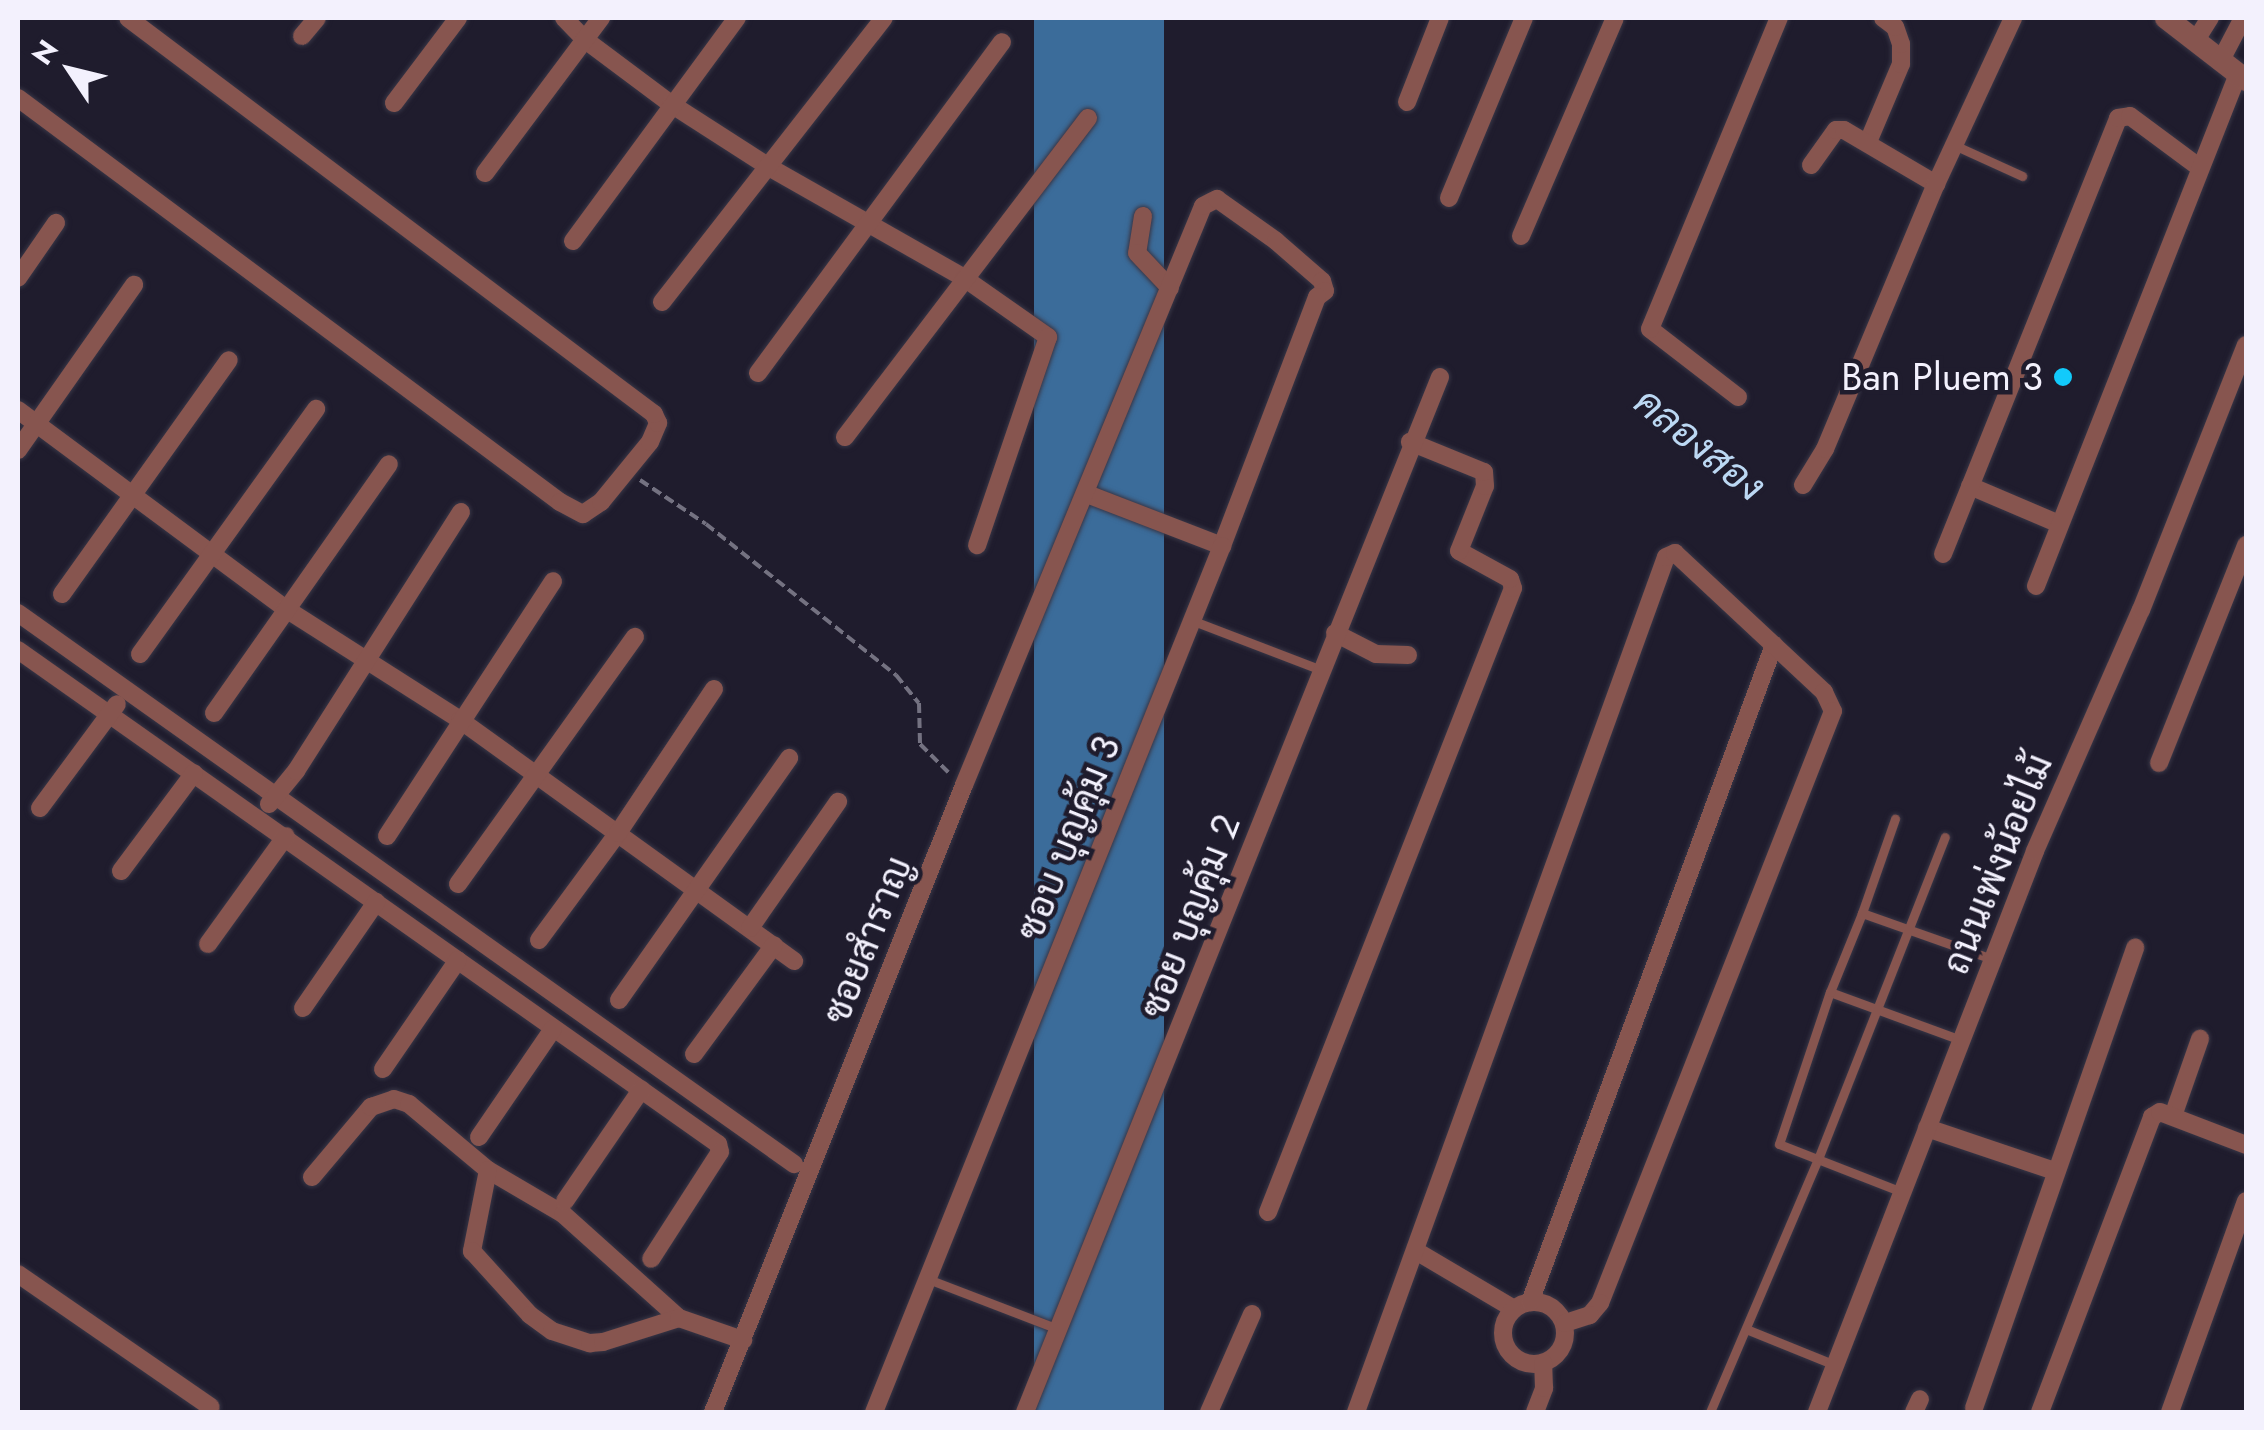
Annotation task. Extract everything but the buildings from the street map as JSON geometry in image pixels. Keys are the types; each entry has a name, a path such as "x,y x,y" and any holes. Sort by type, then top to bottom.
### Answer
{"street":[{"path":"18,98 570,509 584,514 591,511 650,442 658,422 654,414 128,18"},
{"path":"302,36 316,18"},
{"path":"394,103 458,18"},
{"path":"564,18 584,39 671,104 770,167 964,278 1044,334 1049,344 977,545"},
{"path":"484,172 601,18"},
{"path":"573,240 737,18"},
{"path":"662,302 884,18"},
{"path":"1407,102 1440,18"},
{"path":"1450,198 1524,18"},
{"path":"1521,236 1614,18"},
{"path":"1738,396 1650,329 1779,18"},
{"path":"1868,142 1901,64 1902,44 1895,27 1883,18"},
{"path":"1803,485 1825,449 1936,184 2013,18"},
{"path":"2166,18 2235,72"},
{"path":"2196,40 2210,18"},
{"path":"2036,586 2235,72 2243,18"},
{"path":"758,374 1002,42"},
{"path":"1943,554 2118,118 2130,116 2199,166"},
{"path":"845,437 1088,118"},
{"path":"1811,165 1836,130 1868,142 1936,184"},
{"name":"ซอยสำราญ","path":"713,1412 964,784 1203,206 1217,199 1276,240 1322,280 1325,290"},
{"path":"1143,216 1137,253 1170,288"},
{"path":"18,278 56,223"},
{"path":"18,450 134,285"},
{"name":"ซอบ บุญคุ้ม 3","path":"874,1412 1222,546 1316,297 1325,290"},
{"name":"ถนนเพ่งน้อยไม้","path":"1816,1412 2035,851 2246,345"},
{"path":"62,594 229,360"},
{"name":"ซอย บุญคุ้ม 2","path":"1025,1412 1124,1175 1410,442 1440,378"},
{"path":"18,410 286,609 460,720 794,961"},
{"path":"140,654 316,410"},
{"path":"1268,1212 1513,588 1510,579 1459,551 1485,486 1484,472 1410,442"},
{"path":"214,712 389,464"},
{"path":"1970,486 2060,524"},
{"path":"1087,494 1222,546"},
{"path":"260,817 296,772 461,512"},
{"path":"2159,763 2246,545"},
{"path":"1356,1412 1666,557 1682,556 1824,692 1832,711 1600,1303 1590,1315 1565,1324"},
{"path":"387,836 553,581"},
{"path":"18,614 794,1164"},
{"path":"1336,633 1376,654 1408,655"},
{"path":"458,884 635,637"},
{"path":"1416,1252 1522,1305 1548,1304 1565,1324 1561,1351 1543,1364 1526,1364 1508,1351 1503,1327 1522,1305 1774,645"},
{"path":"18,650 260,817 720,1148 652,1260"},
{"path":"538,940 618,833 714,690"},
{"path":"40,808 126,691"},
{"path":"619,1000 790,758"},
{"path":"121,870 194,773"},
{"path":"750,928 838,802"},
{"path":"208,944 286,836"},
{"path":"304,1008 376,902"},
{"path":"694,1054 774,945"},
{"path":"1974,1408 2135,947"},
{"path":"384,1069 458,960"},
{"path":"479,1137 553,1029"},
{"path":"2173,1116 2200,1040"},
{"path":"564,1200 640,1090"},
{"path":"312,1177 371,1107 394,1099 408,1104 488,1170 564,1214 678,1318 742,1340"},
{"path":"2040,1412 2152,1117 2156,1112 2173,1116 2246,1144"},
{"path":"1927,1128 2056,1171"},
{"path":"488,1170 472,1251 530,1315 552,1331 590,1343 678,1318"},
{"path":"2170,1412 2246,1200"},
{"path":"18,1274 211,1407"},
{"path":"1210,1412 1252,1314"},
{"path":"1535,1412 1544,1388 1543,1364"}],"lane":[{"path":"1954,145 2022,176"},
{"path":"1191,620 1321,670"},
{"path":"1895,819 1778,1140 1902,1192"},
{"path":"1710,1412 1818,1159 1945,837"},
{"path":"1862,913 1992,959"},
{"path":"1830,992 1962,1040"},
{"path":"926,1278 1058,1329"},
{"path":"1746,1330 1835,1364"}],"path":[{"path":"628,472 706,524 896,675 918,703 920,744 964,784"}],"water":[{"path":"1034,18 1164,18 1164,1412 1034,1412"}],"place":[{"name":"Ban Pluem 3","path":"2063,377"}],"water label":[{"name":"คลองสอง","path":"1700,444"}]}
